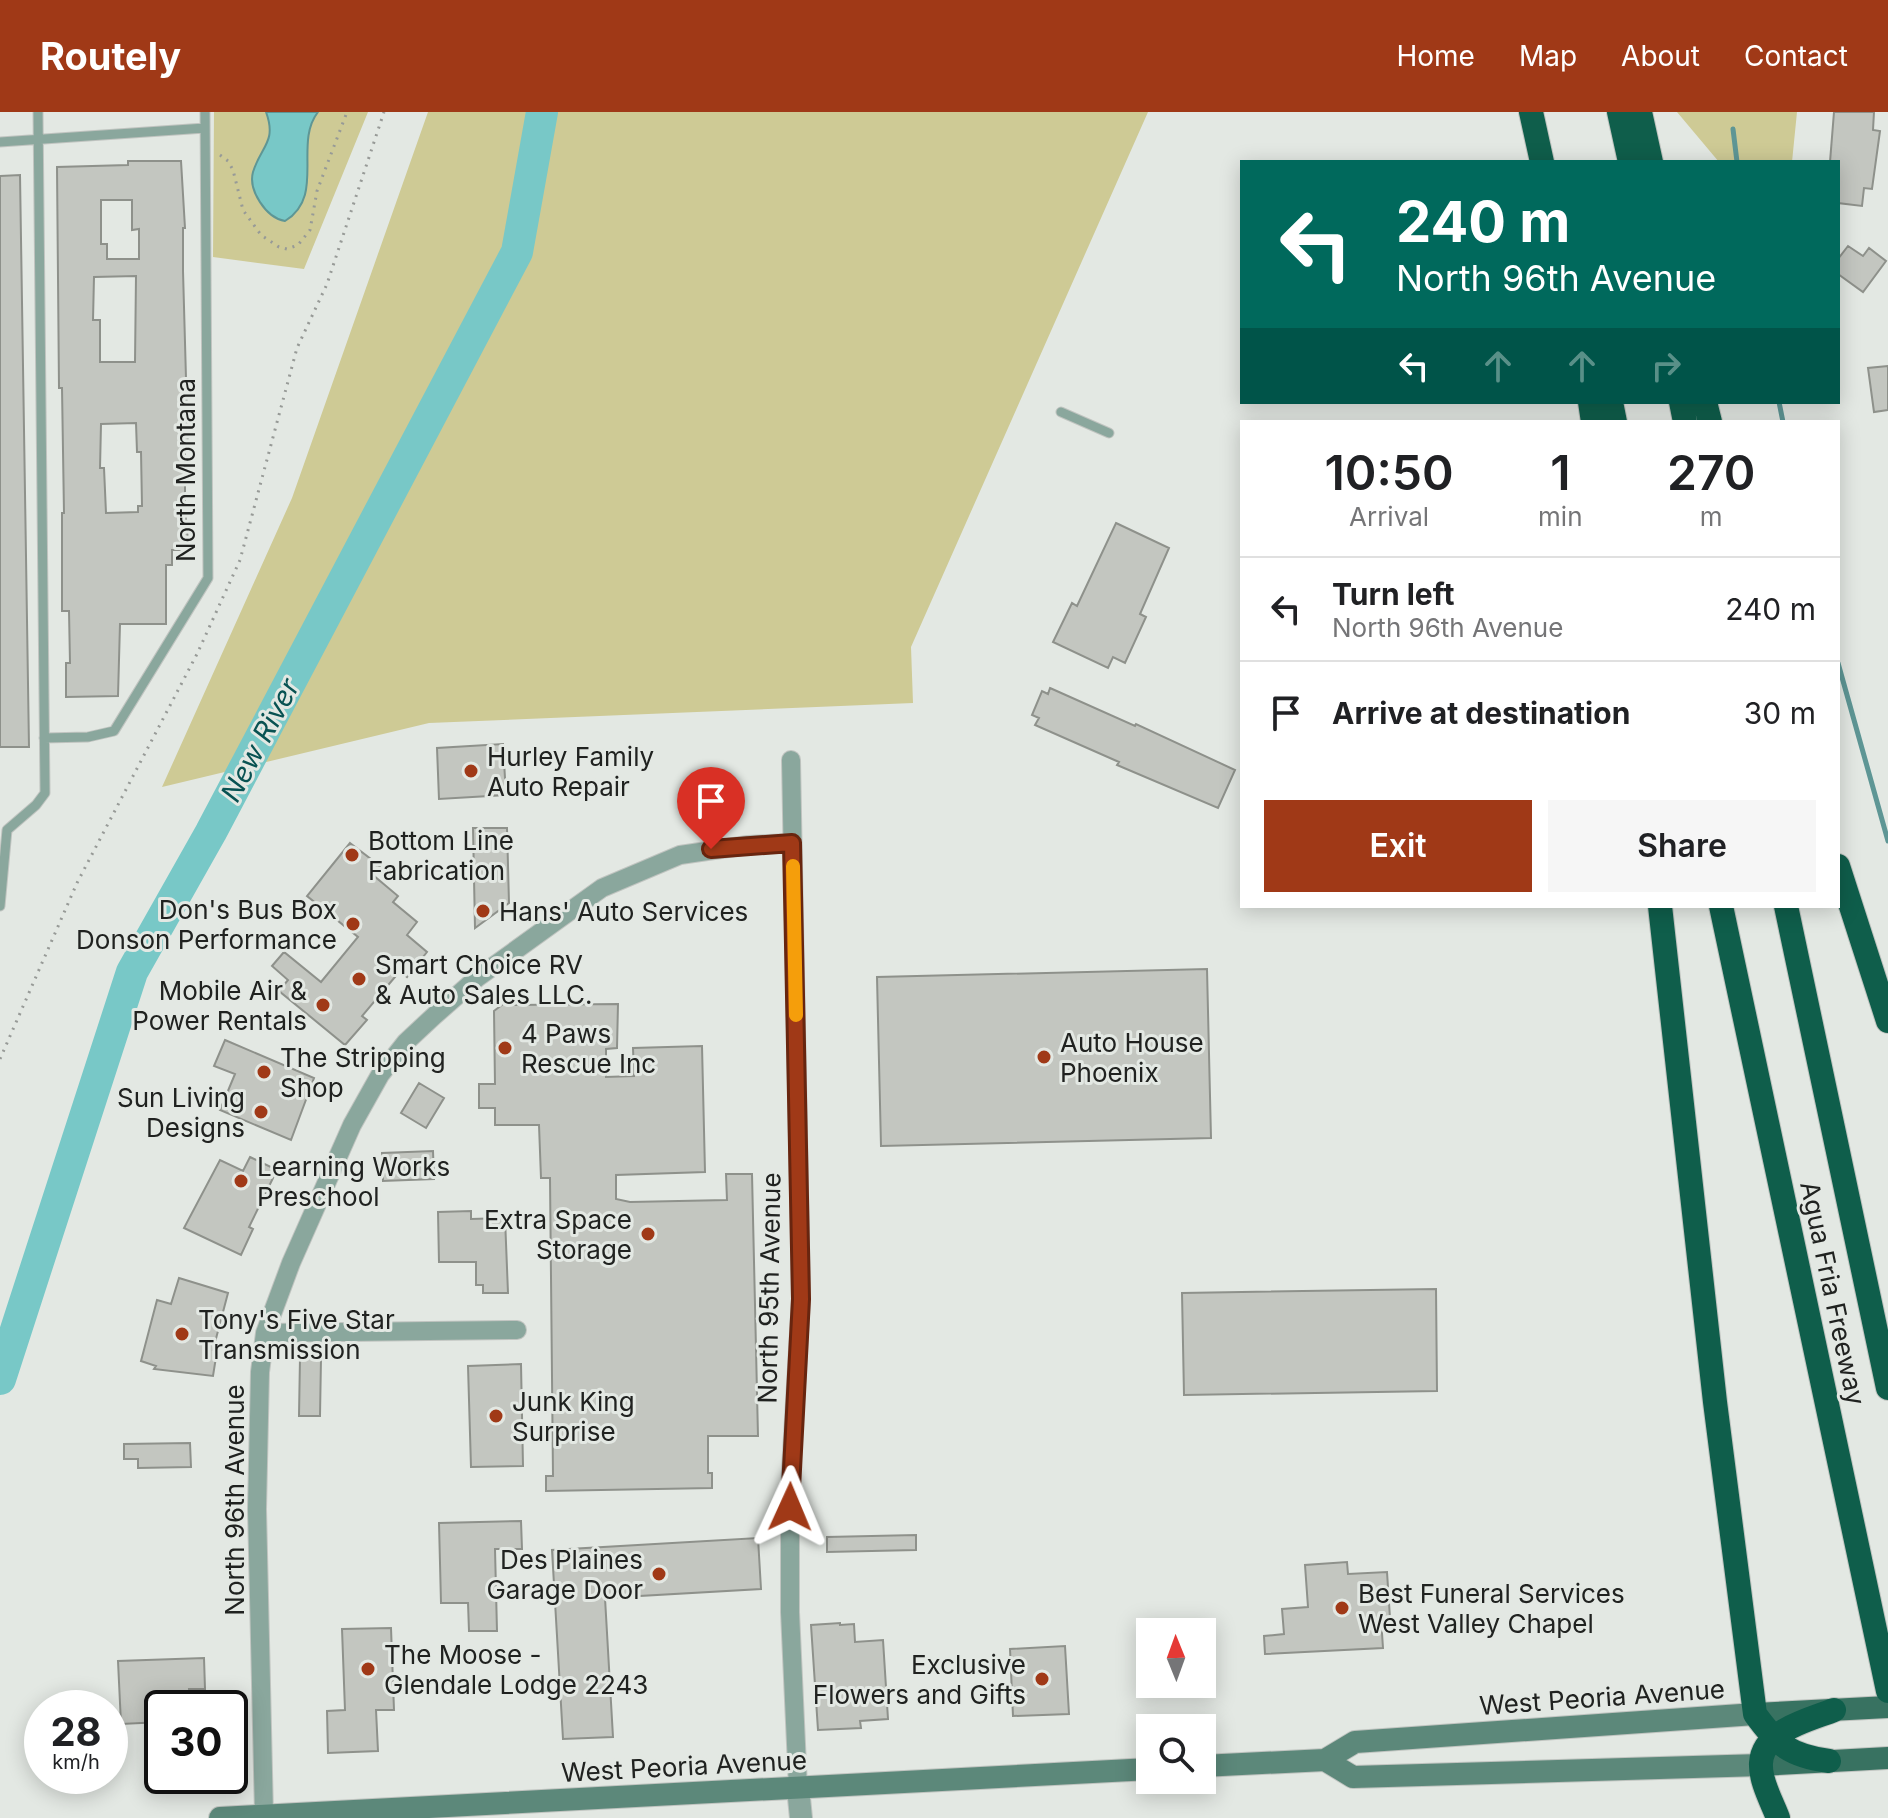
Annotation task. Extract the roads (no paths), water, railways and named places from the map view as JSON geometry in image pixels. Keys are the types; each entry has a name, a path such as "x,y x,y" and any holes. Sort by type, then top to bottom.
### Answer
{"highway":[{"path":"1531,112 1542,160"},
{"path":"1548,112 1558,160"},
{"path":"1619,112 1630,160"},
{"path":"1640,112 1651,160"},
{"path":"1840,872 1888,1021"},
{"path":"1660,908 1715,1402 1755,1714 1774,1738 1797,1755 1829,1761"},
{"name":"Agua Fria Freeway","path":"1721,908 1888,1691"},
{"name":"Agua Fria Freeway","path":"1786,908 1888,1388"},
{"path":"1778,1818 1761,1765 1765,1749 1788,1729 1834,1710"}],"main road":[{"name":"West Peoria Avenue","path":"1216,1765 1325,1760 1355,1742 1888,1707"},
{"name":"West Peoria Avenue","path":"1325,1760 1353,1777 1761,1765 1888,1758"},
{"name":"West Peoria Avenue","path":"220,1818 465,1812 798,1788 1136,1770"}],"street":[{"name":"North 95th Avenue","path":"791,760 801,1299 790,1487 790,1612 801,1818"},
{"name":"North 96th Avenue","path":"264,1815 257,1509 260,1372 265,1333 317,1200 352,1125 380,1075 406,1042 477,978 602,888 680,855 748,845 792,843"},
{"path":"265,1333 517,1330"}],"lane":[{"path":"0,906 7,830 45,793 38,112"},
{"name":"North Montana","path":"44,738 88,737 114,731 208,578 205,112"},
{"path":"0,142 205,128"},
{"path":"1061,412 1109,433"}],"water":[{"path":"266,112 318,112 308,139 304,198 285,221 265,209 253,187 253,172 269,137"}],"waterway":[{"name":"New River","path":"0,1379 132,972 211,832 517,252 542,112"},
{"path":"1733,129 1737,160"},
{"path":"1779,404 1783,420"},
{"path":"1840,670 1888,841"}],"place":[{"name":"Hurley Family Auto Repair","path":"471,771"},
{"name":"Bottom Line Fabrication","path":"352,855"},
{"name":"Hans' Auto Services","path":"483,911"},
{"name":"Don's Bus Box Donson Performance","path":"353,924"},
{"name":"Smart Choice RV & Auto Sales LLC.","path":"359,979"},
{"name":"Mobile Air & Power Rentals","path":"323,1005"},
{"name":"4 Paws Rescue Inc","path":"505,1048"},
{"name":"Auto House Phoenix","path":"1044,1057"},
{"name":"The Stripping Shop","path":"264,1072"},
{"name":"Sun Living Designs","path":"261,1112"},
{"name":"Learning Works Preschool","path":"241,1181"},
{"name":"Extra Space Storage","path":"648,1234"},
{"name":"Tony's Five Star Transmission","path":"182,1334"},
{"name":"Junk King Surprise","path":"496,1416"},
{"name":"Des Plaines Garage Door","path":"659,1574"},
{"name":"Best Funeral Services West Valley Chapel","path":"1342,1608"},
{"name":"The Moose - Glendale Lodge 2243","path":"368,1669"},
{"name":"Exclusive Flowers and Gifts","path":"1042,1679"}]}
